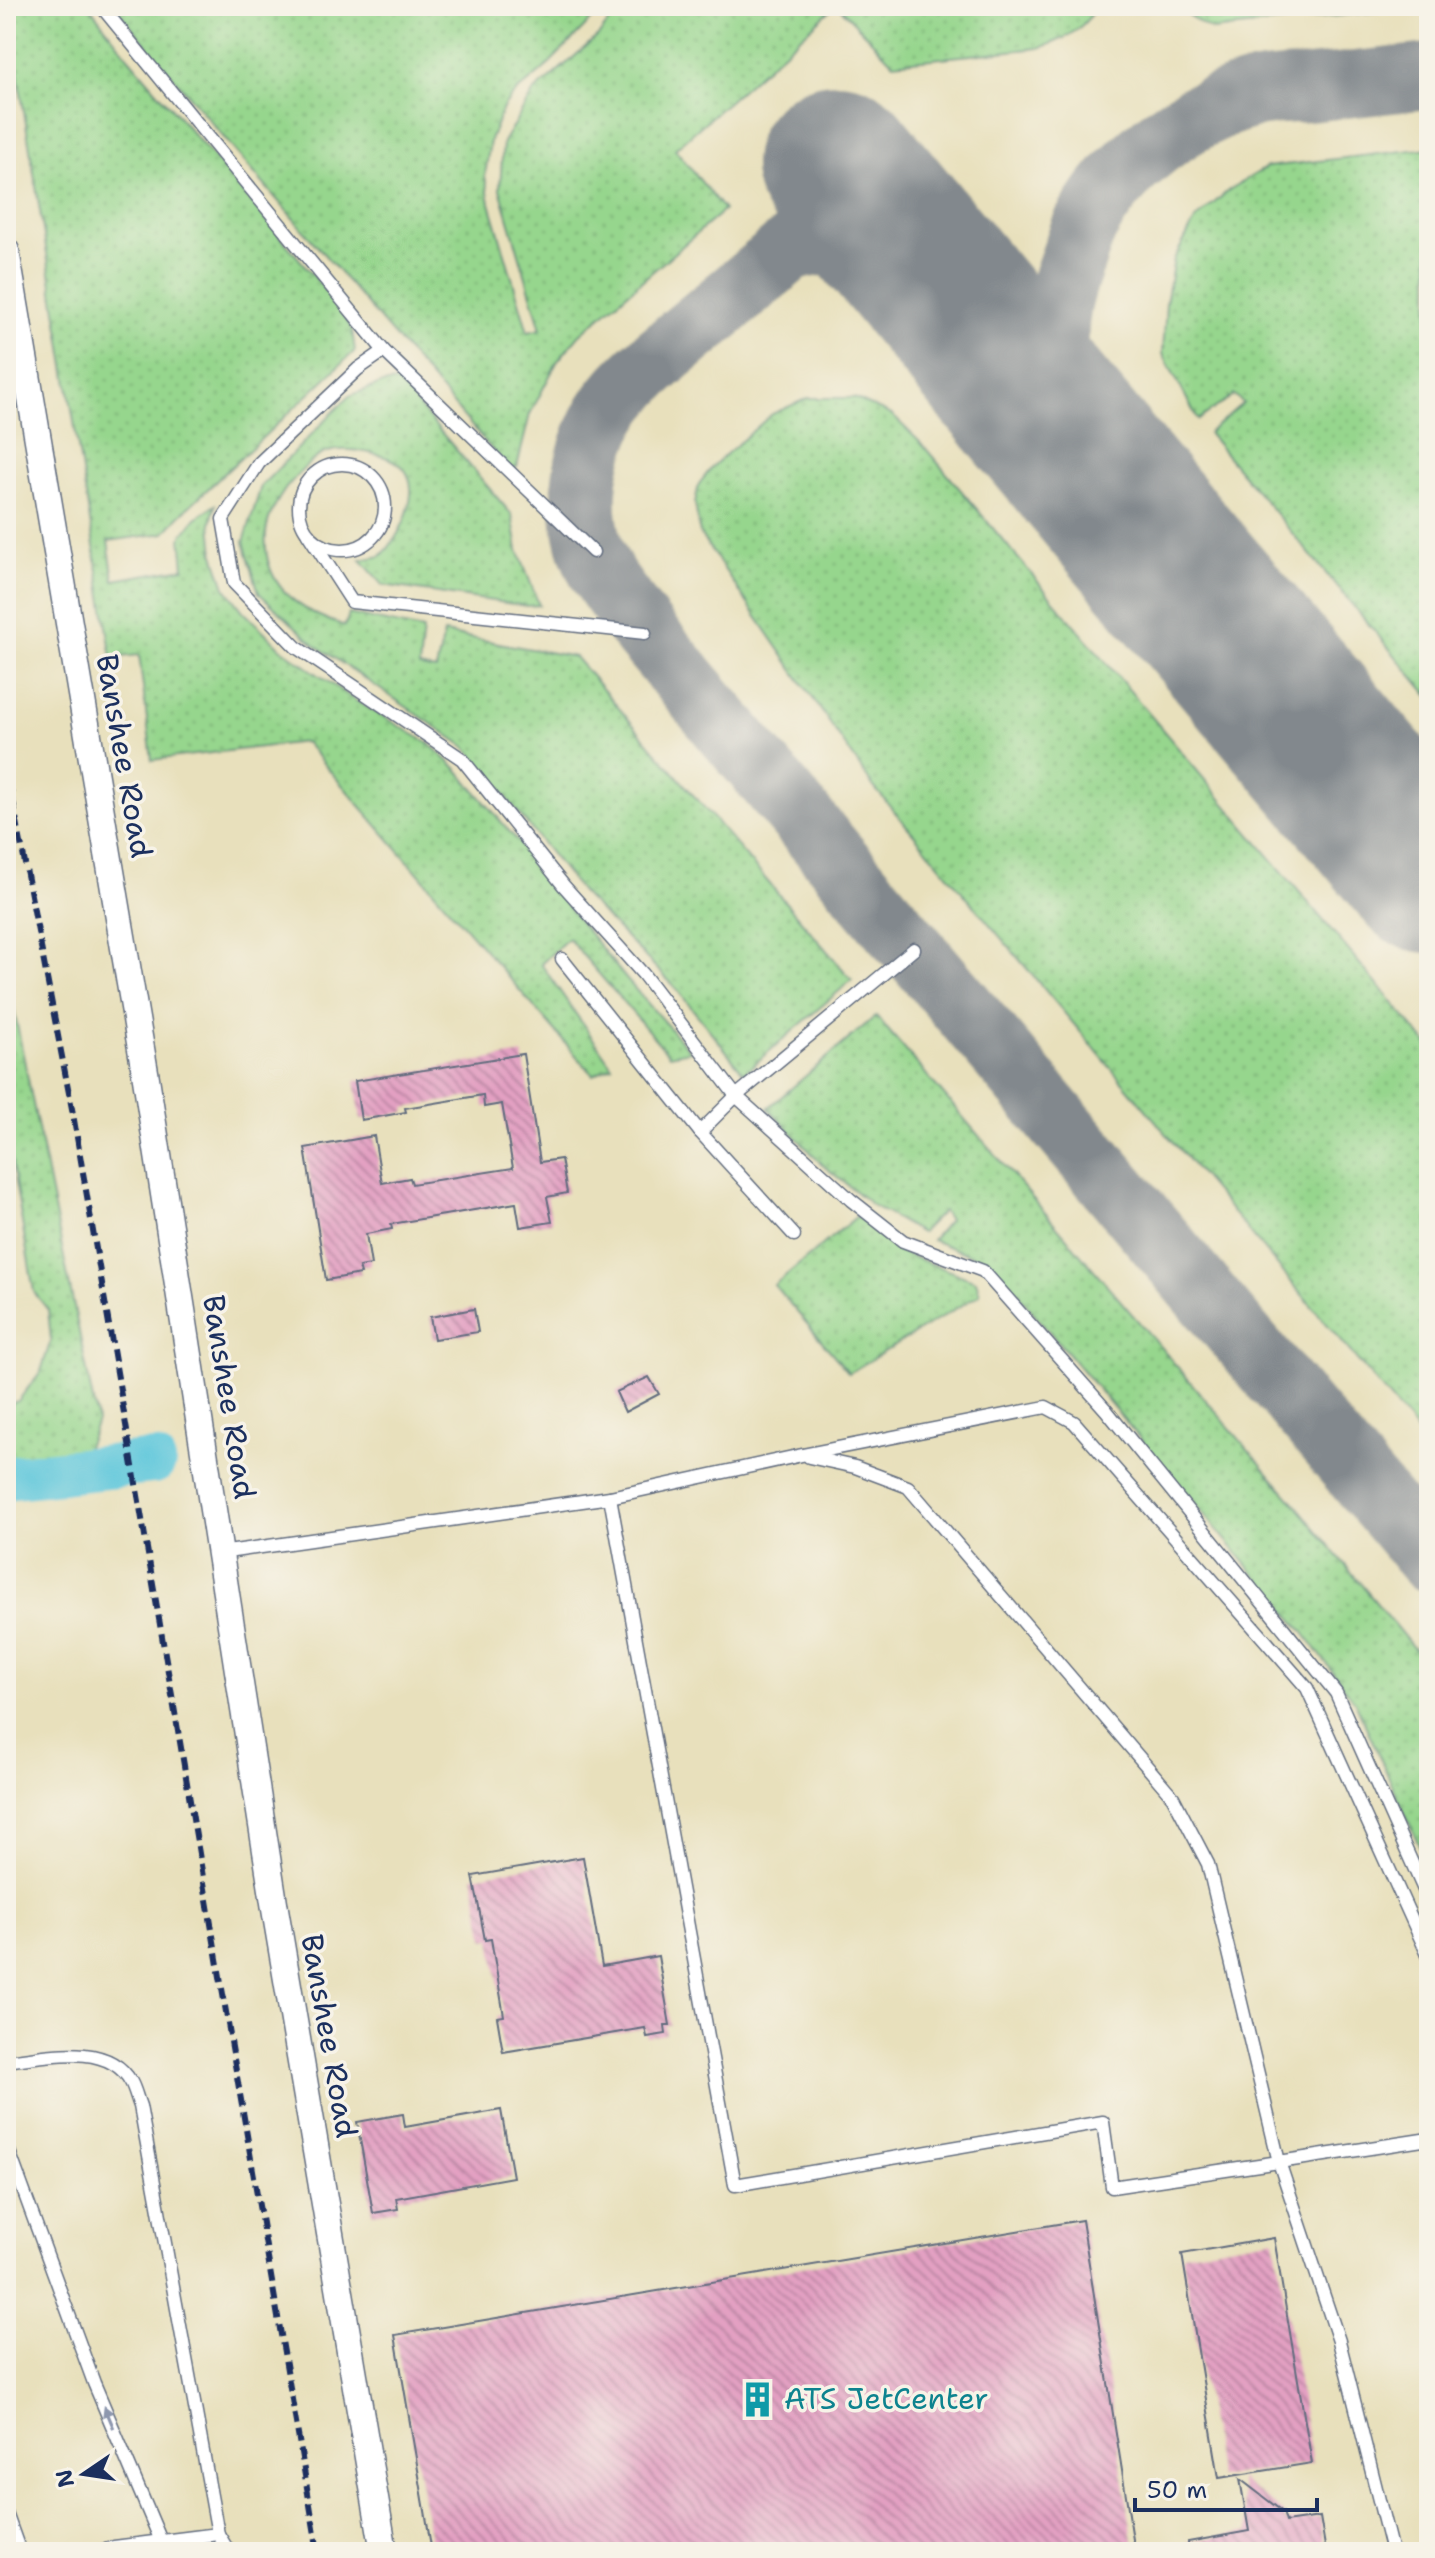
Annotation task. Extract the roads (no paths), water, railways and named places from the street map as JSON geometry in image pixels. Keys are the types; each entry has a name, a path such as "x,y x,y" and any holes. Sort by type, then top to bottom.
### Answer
{"street":[{"name":"Banshee Road","path":"6,251 146,1078 275,1909 384,2552"}],"lane":[{"path":"101,6 384,351 593,552"},
{"path":"384,351 358,369 259,463 223,519 234,583 296,647 462,759 564,886 643,974 736,1096 851,1200 903,1241 983,1271 1106,1410 1336,1693 1429,1901"},
{"path":"308,534 330,549 344,551 358,548 379,530 385,503 381,489 362,469 348,464 320,470 301,492 299,506 301,521 308,534 352,602 645,633"},
{"path":"700,1132 736,1096 914,949"},
{"path":"562,959 700,1132 794,1235"},
{"path":"220,1553 610,1497 1046,1407 1074,1422 1307,1688 1429,1957"},
{"path":"802,1455 855,1467 908,1487 1173,1797 1208,1864 1279,2162 1339,2341 1392,2552"},
{"path":"610,1497 735,2185 1103,2122 1112,2187 1429,2139"},
{"path":"6,2061 83,2055 108,2060 130,2081 140,2106 218,2534 229,2552"},
{"path":"6,2143 94,2383 161,2541"},
{"path":"6,2513 20,2552"},
{"path":"100,2552 114,2547 218,2534"}],"waterway":[{"path":"6,1478 154,1462"}],"railway":[{"path":"6,765 73,1114 318,2552"}],"place":[{"name":"ATS JetCenter","path":"758,2399"}]}
